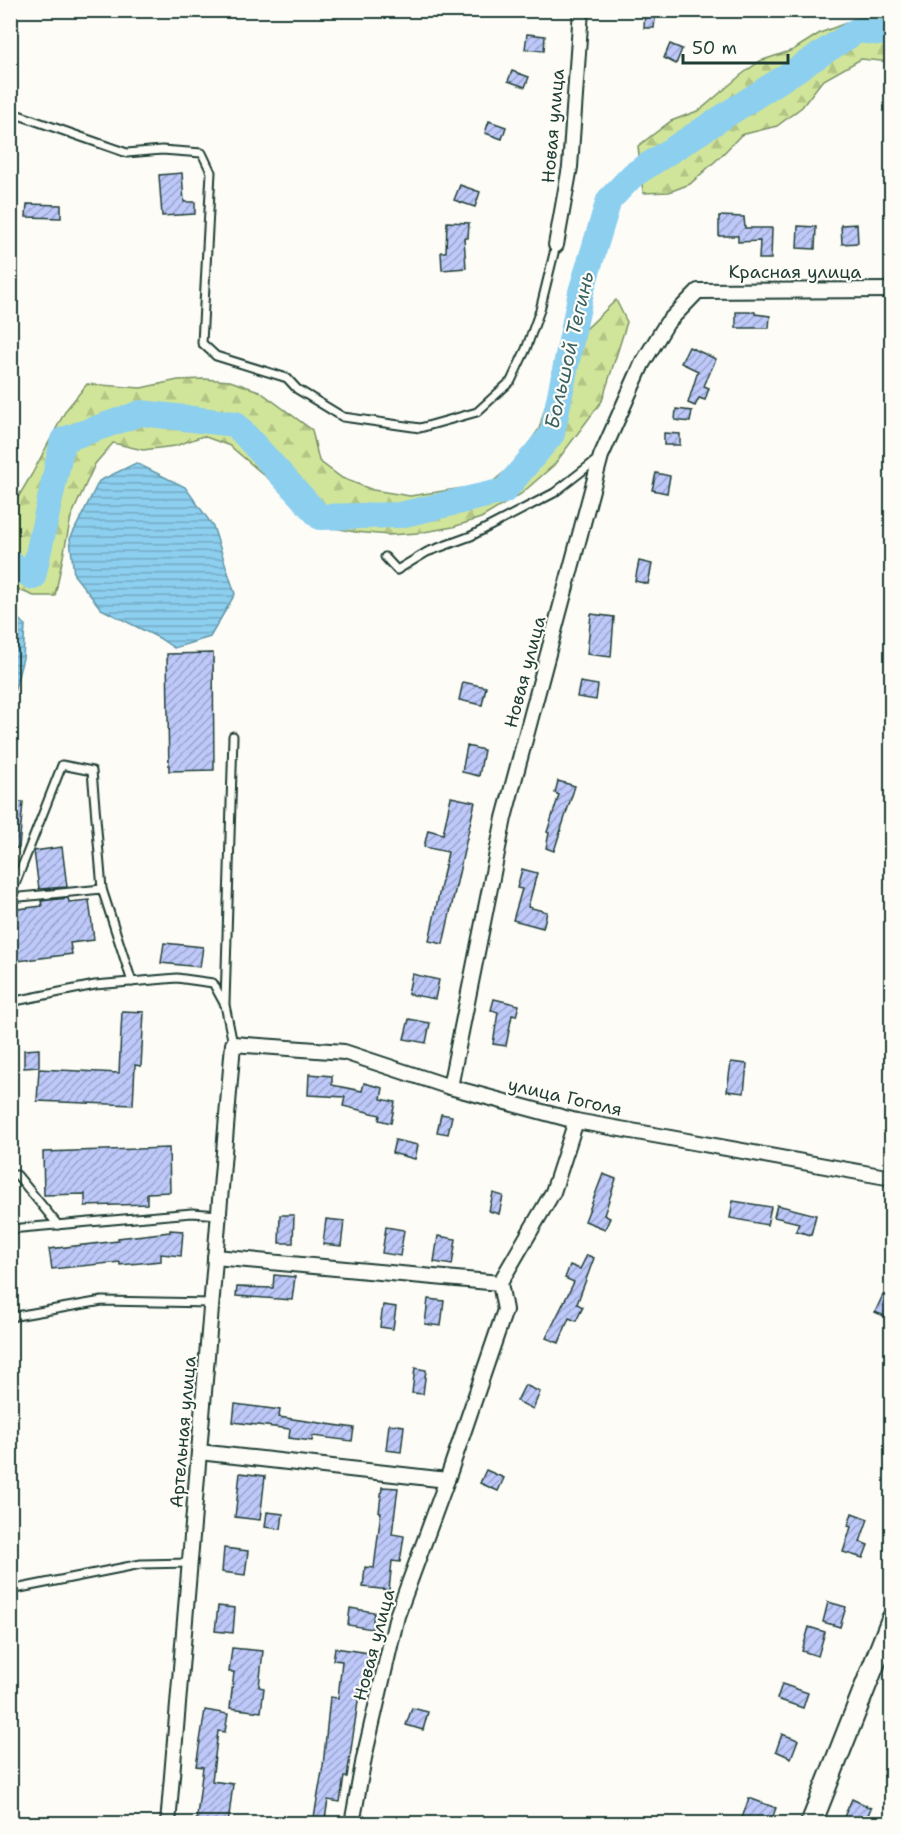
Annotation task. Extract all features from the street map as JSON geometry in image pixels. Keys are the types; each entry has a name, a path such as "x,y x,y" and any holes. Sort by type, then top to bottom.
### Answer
{"street":[{"name":"Новая улица","path":"556,245 570,167 581,10"},
{"name":"Красная улица","path":"698,291 891,290"},
{"name":"Новая улица","path":"450,1088 504,818 601,456 642,364 667,323 698,291"},
{"name":"улица Гоголя","path":"233,1044 344,1052 450,1088 576,1121 891,1178"},
{"name":"Артельная улица","path":"168,1824 233,1044"},
{"path":"215,1257 500,1283 553,1192 576,1121"},
{"name":"Новая улица","path":"352,1824 364,1758 397,1616 447,1480 505,1310 500,1283"},
{"path":"199,1452 447,1480"},
{"path":"811,1824 891,1619"}],"lane":[{"path":"10,112 127,153 162,150 202,153 211,172 201,343 216,356 286,378 297,389 343,417 420,428 477,412 511,381 540,310 556,245"},
{"path":"385,557 397,570 428,552 471,536 554,493 601,456"},
{"path":"233,736 225,1005 233,1044"},
{"path":"102,889 10,898 62,765 92,771 102,889 132,982"},
{"path":"10,1002 95,985 177,978 213,983 225,1005"},
{"path":"10,1175 17,1175 58,1225"},
{"path":"10,1229 192,1213 219,1215"},
{"path":"10,1317 102,1301 212,1303"},
{"path":"10,1590 141,1564 190,1563"}],"green space":[{"path":"880,10 891,11 891,62 861,59 822,81 802,107 777,126 741,135 690,184 669,192 643,193 638,146 671,121 700,110 760,61 793,50 820,33"},
{"path":"616,300 627,322 602,401 554,465 521,494 481,518 453,527 389,535 324,526 302,514 284,492 230,446 203,436 175,446 143,450 113,443 95,464 71,517 55,596 34,596 11,587 11,509 66,410 87,384 141,388 178,380 230,381 259,391 312,430 319,461 342,478 373,490 410,496 490,484 515,463 539,429 565,335 587,328"}],"water":[{"path":"136,463 185,487 213,526 235,594 210,637 174,648 101,609 74,575 70,539 99,481"},
{"path":"11,612 25,625 23,658 11,704"}],"building":[{"path":"645,10 656,10 654,28 644,28"},
{"path":"527,34 545,36 544,51 525,49"},
{"path":"670,44 682,49 676,64 664,58"},
{"path":"512,71 529,77 525,87 508,81"},
{"path":"489,121 506,127 502,139 485,133"},
{"path":"182,173 184,202 195,202 195,214 162,216 159,175"},
{"path":"460,185 480,192 475,207 454,200"},
{"path":"27,204 61,205 61,218 26,217"},
{"path":"719,216 744,217 745,228 772,228 771,259 759,259 760,241 738,242 738,236 719,236"},
{"path":"447,222 469,223 468,238 464,238 466,268 442,270 441,252 446,252"},
{"path":"857,224 858,243 842,244 841,225"},
{"path":"798,226 816,227 815,249 797,248"},
{"path":"736,312 755,312 755,314 770,316 769,328 736,328"},
{"path":"689,347 716,359 704,386 709,388 705,400 699,398 695,406 688,403 698,371 681,363"},
{"path":"676,409 692,411 690,422 675,420"},
{"path":"664,433 680,434 680,445 664,445"},
{"path":"656,473 670,476 667,493 652,490"},
{"path":"639,561 652,564 648,584 635,581"},
{"path":"591,614 614,617 611,657 587,654"},
{"path":"213,653 214,770 169,771 167,654"},
{"path":"463,682 486,687 482,705 459,700"},
{"path":"580,682 598,685 596,700 577,697"},
{"path":"467,746 484,750 479,776 462,772"},
{"path":"558,781 575,786 554,851 546,848 549,833 547,832 559,795 555,793"},
{"path":"451,797 475,802 443,944 429,941 448,852 424,847 428,830 443,834"},
{"path":"10,802 23,802 19,848 10,848"},
{"path":"62,847 67,887 39,889 34,851"},
{"path":"522,869 537,873 528,907 547,912 543,928 513,920 522,889 517,888"},
{"path":"68,898 69,902 89,900 94,940 70,943 72,954 10,962 10,910 42,906 41,901"},
{"path":"164,943 203,947 200,967 161,963"},
{"path":"412,974 439,980 435,999 408,994"},
{"path":"494,999 519,1005 516,1016 512,1015 506,1046 493,1044 498,1012 491,1010"},
{"path":"122,1011 144,1012 141,1066 135,1065 133,1105 37,1101 39,1069 119,1073"},
{"path":"409,1019 430,1023 426,1043 404,1039"},
{"path":"39,1049 39,1067 24,1068 24,1050"},
{"path":"731,1062 747,1064 744,1093 727,1091"},
{"path":"309,1074 332,1076 332,1085 362,1091 364,1083 383,1088 381,1099 395,1102 391,1123 379,1120 380,1115 343,1106 345,1097 308,1095"},
{"path":"441,1114 452,1116 448,1134 437,1132"},
{"path":"395,1140 418,1145 415,1159 392,1153"},
{"path":"169,1148 170,1192 147,1193 147,1204 85,1206 85,1194 44,1195 43,1152"},
{"path":"603,1174 616,1179 604,1215 610,1218 605,1229 585,1221"},
{"path":"493,1193 503,1196 499,1214 489,1211"},
{"path":"733,1201 771,1207 767,1225 730,1218"},
{"path":"777,1205 816,1215 811,1235 796,1231 799,1223 774,1217"},
{"path":"280,1215 294,1215 293,1243 279,1243"},
{"path":"326,1219 344,1221 341,1246 323,1244"},
{"path":"386,1227 404,1230 400,1256 382,1253"},
{"path":"170,1230 183,1231 181,1256 161,1254 161,1261 120,1265 120,1262 52,1269 49,1249 118,1241 118,1238 170,1232"},
{"path":"438,1236 456,1239 452,1265 434,1262"},
{"path":"587,1255 594,1258 577,1304 583,1307 576,1321 569,1318 559,1343 546,1338 574,1282 565,1278 570,1265 580,1269"},
{"path":"274,1275 295,1277 292,1300 236,1296 237,1287 273,1288"},
{"path":"883,1295 891,1299 891,1319 875,1312"},
{"path":"428,1299 444,1301 441,1326 425,1324"},
{"path":"383,1305 396,1307 393,1329 380,1327"},
{"path":"415,1368 426,1370 423,1394 412,1393"},
{"path":"525,1385 540,1392 533,1409 517,1401"},
{"path":"235,1404 280,1410 279,1417 354,1428 352,1441 313,1436 312,1441 289,1438 290,1429 233,1422"},
{"path":"389,1424 404,1426 401,1452 386,1450"},
{"path":"486,1470 504,1478 498,1491 480,1483"},
{"path":"240,1473 265,1476 260,1520 235,1517"},
{"path":"382,1487 398,1488 392,1534 404,1536 400,1562 392,1561 389,1590 363,1587 365,1567 374,1568"},
{"path":"267,1512 283,1514 281,1529 265,1527"},
{"path":"852,1513 868,1519 860,1542 868,1545 863,1558 843,1552 851,1527 848,1526"},
{"path":"224,1548 248,1551 245,1575 222,1572"},
{"path":"828,1602 846,1607 840,1627 823,1622"},
{"path":"218,1606 235,1608 233,1633 215,1631"},
{"path":"350,1608 374,1612 372,1629 348,1625"},
{"path":"809,1627 825,1632 818,1656 802,1651"},
{"path":"232,1648 263,1651 259,1687 264,1688 261,1712 230,1708 234,1672 229,1672"},
{"path":"335,1648 369,1653 364,1689 360,1688 347,1777 344,1777 340,1802 328,1800 325,1819 314,1817 323,1766 330,1697 338,1698 342,1661 333,1660"},
{"path":"782,1684 808,1693 803,1708 777,1699"},
{"path":"412,1708 428,1712 423,1730 406,1725"},
{"path":"205,1710 228,1714 225,1732 218,1731 212,1781 233,1784 228,1824 196,1824 203,1767 196,1766"},
{"path":"782,1734 798,1740 791,1758 776,1751"},
{"path":"749,1798 776,1808 770,1824 740,1824"},
{"path":"852,1799 871,1808 864,1824 844,1817"}],"waterway":[{"name":"Большой Тегинь","path":"10,563 33,577 63,440 141,413 235,424 320,517 400,515 504,491 552,434 581,292 609,200 633,175 858,30 892,34"}]}
